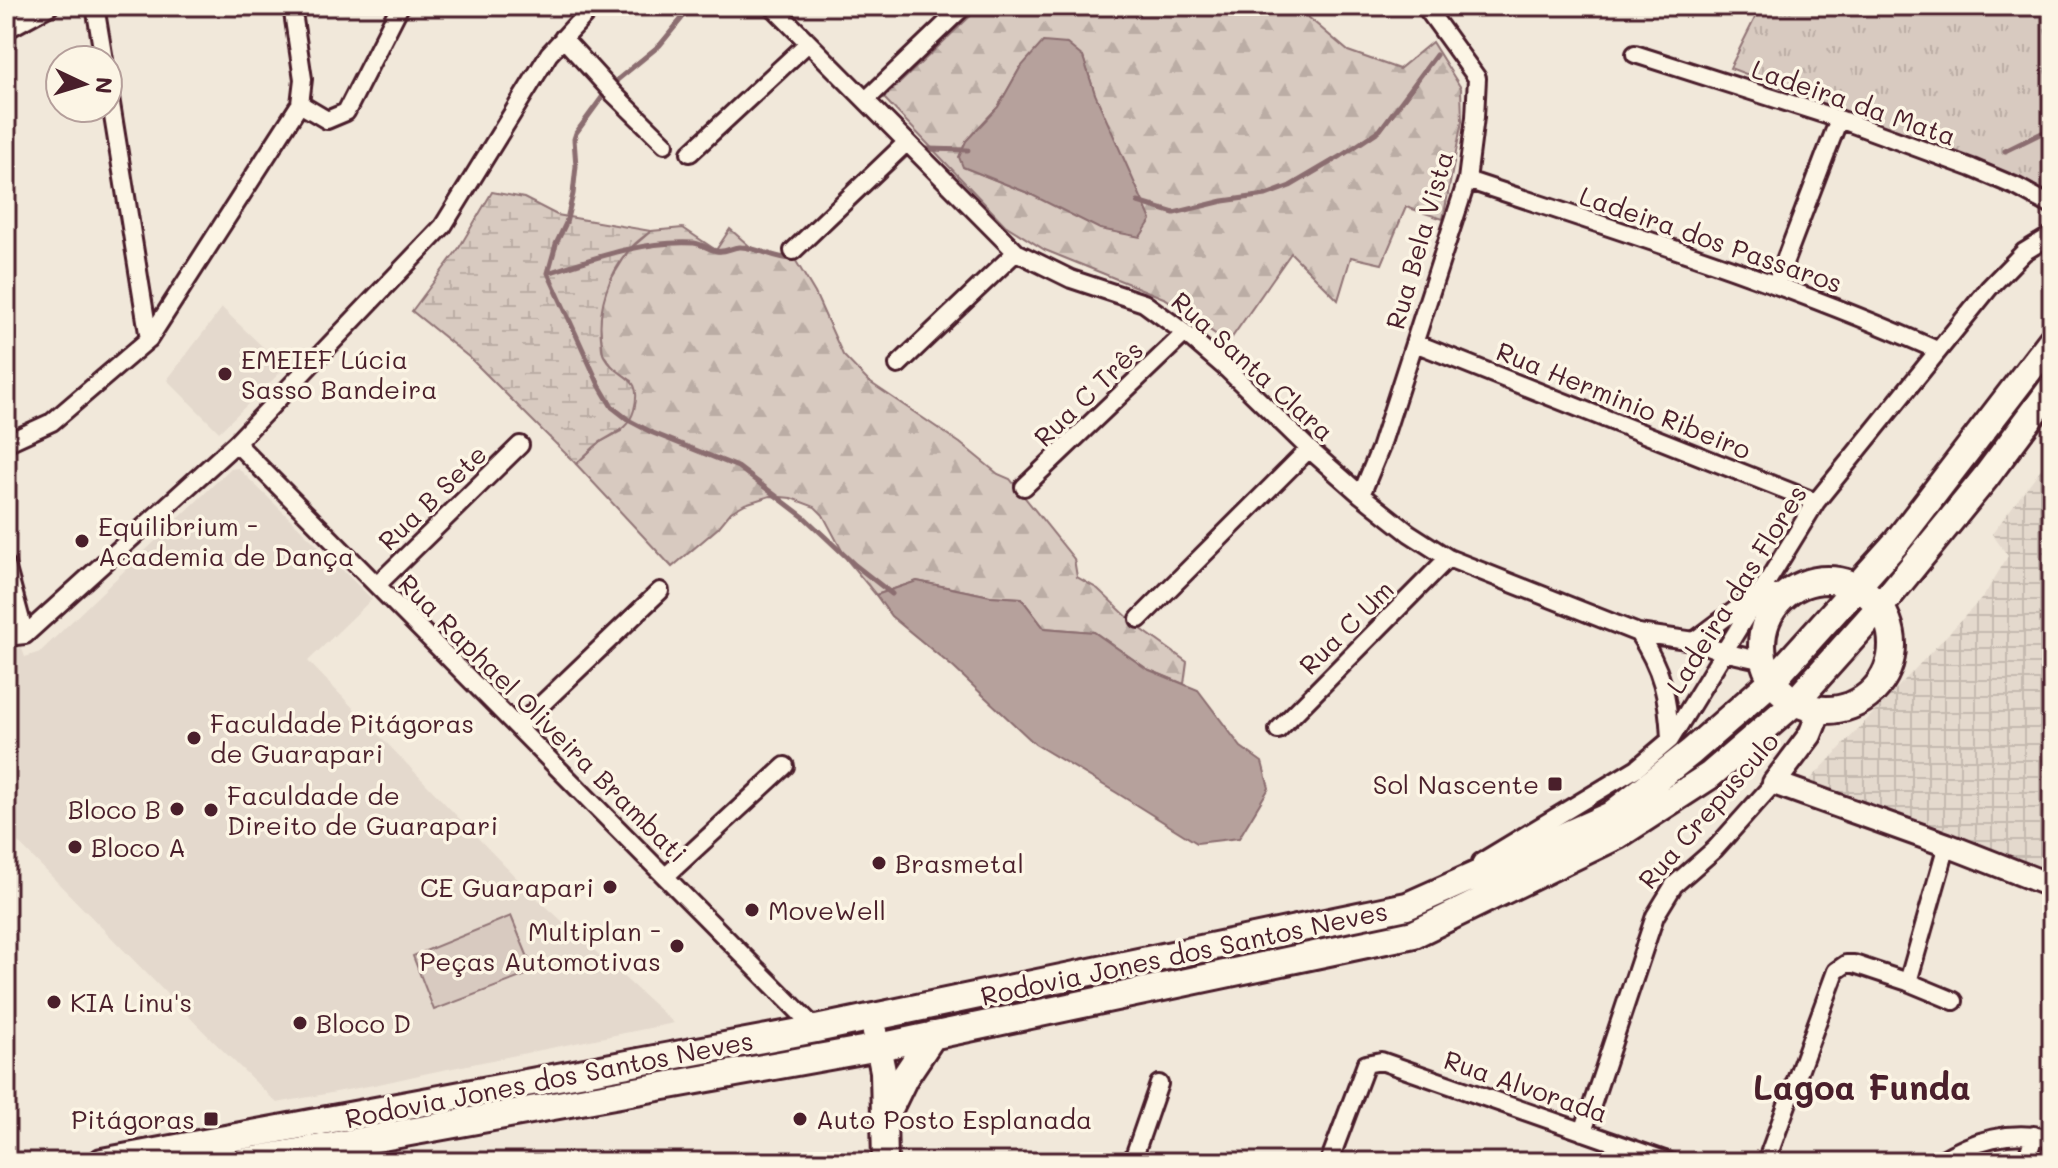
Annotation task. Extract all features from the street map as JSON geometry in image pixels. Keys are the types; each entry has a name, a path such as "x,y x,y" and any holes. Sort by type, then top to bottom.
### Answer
{"main road":[{"name":"Rodovia Jones dos Santos Neves","path":"244,1162 305,1138 1407,906 1611,815 1691,752 1768,671 1857,588 1896,543 2052,340"},
{"name":"Rodovia Jones dos Santos Neves","path":"102,1162 305,1138 869,1048 1414,934 1618,835 1808,706 1879,608 1985,478 2052,388"},
{"path":"1833,581 1857,588 1872,599 1888,625 1890,659 1882,679 1867,696 1842,709 1808,706 1785,695 1768,671 1762,644 1772,594 1813,582 1833,581"},
{"path":"872,1017 869,1048 875,1086 885,1117 885,1162"},
{"path":"846,1023 869,1048"},
{"path":"885,1117 904,1078 933,1035"}],"street":[{"path":"6,30 50,6"},
{"path":"95,6 101,44"},
{"path":"6,443 52,422 149,339 300,104 303,79 292,6"},
{"path":"300,104 327,120 346,112 400,6"},
{"path":"6,637 25,635 236,443 443,226 549,54 593,6"},
{"name":"Rua Santa Clara","path":"772,6 1016,252 1071,279 1144,303 1228,370 1309,449 1409,533 1448,558 1638,633 1694,641 1768,671"},
{"path":"866,100 964,6"},
{"name":"Rua Bela Vista","path":"1361,495 1380,449 1467,180 1477,78 1425,6"},
{"path":"563,38 665,144"},
{"path":"690,153 808,43"},
{"name":"Ladeira da Mata","path":"1635,54 1839,119 1972,168 2052,206"},
{"path":"1776,284 1839,119"},
{"path":"114,124 149,339"},
{"path":"793,251 907,142"},
{"name":"Ladeira dos Passaros","path":"1467,180 1776,284 1937,350"},
{"name":"Ladeira das Flores","path":"1407,906 1637,768 1670,740 1723,652 1772,594 1816,502 1989,288 2024,252 2052,235"},
{"path":"898,365 1016,252"},
{"name":"Rua C Três","path":"1024,487 1185,333"},
{"name":"Rua Herminio Ribeiro","path":"1415,343 1816,502"},
{"name":"Rua Raphael Oliveira Brambati","path":"236,443 816,1029"},
{"name":"Rua B Sete","path":"377,585 520,445"},
{"path":"1139,619 1309,449"},
{"name":"Rua C Um","path":"1278,730 1448,558"},
{"path":"6,565 25,635"},
{"path":"518,727 660,591"},
{"path":"1694,641 1772,594"},
{"path":"1638,633 1662,678 1668,703 1670,740"},
{"name":"Rua Crepusculo","path":"1583,1132 1655,916 1674,885 1715,849 1774,783 1810,735 1808,706"},
{"path":"666,876 785,766"},
{"path":"1774,783 2052,886"},
{"path":"1908,982 1947,845"},
{"path":"1766,1162 1836,971 1846,964 1854,964 1954,1001"},
{"name":"Rua Alvorada","path":"1329,1162 1366,1064 1381,1061 1670,1162"},
{"path":"1132,1162 1159,1084"},
{"path":"1938,1162 1958,1149 1988,1138 2034,1135 2052,1139"},
{"path":"2026,1162 2034,1135"}],"shaded area":[{"path":"1043,42 1067,44 1083,57 1095,94 1151,220 1140,237 1100,229 1028,193 963,167 959,157 966,141 998,107 1020,68"},
{"name":"EMEIEF Lúcia Sasso Bandeira","path":"222,308 285,368 219,432 167,380"},
{"path":"2052,454 2052,893 1794,797 1984,596 2008,556 1992,534"},
{"name":"Faculdade Pitágoras de Guarapari","path":"238,468 372,599 308,661 527,889 674,1023 277,1103 6,830 6,648 21,646 25,657 40,652 230,469"},
{"path":"917,581 990,596 1021,598 1044,628 1094,632 1147,669 1198,690 1241,747 1262,762 1269,788 1239,838 1197,843 1035,744 954,668 891,616 876,595"}],"green space":[{"path":"981,6 1307,6 1307,16 1348,51 1399,69 1432,42 1461,88 1462,121 1443,219 1406,207 1382,264 1351,257 1338,300 1291,253 1228,343 1166,299 1045,250 1005,225 884,98","holes":["1083,57 1095,94 1028,193 963,167 966,141 998,107 1020,68"]},
{"path":"1761,6 2052,6 2052,212 1954,153 1730,68"},
{"path":"492,192 524,198 557,215 651,231 630,248 615,271 601,315 603,354 616,370 633,383 636,389 634,410 620,431 599,443 576,464 470,358 412,311 459,248"},
{"path":"683,228 716,250 730,229 755,251 796,261 815,293 843,355 868,381 960,443 998,474 1010,479 1074,559 1077,577 1098,589 1137,626 1187,662 1184,684 1147,669 1094,632 1044,628 1021,598 990,596 917,581 876,595 847,560 823,515 815,507 791,498 770,496 731,512 718,528 672,567 576,464 600,442 621,431 632,381 615,370 603,354 600,325 608,284 629,250 651,231"},
{"path":"511,916 534,972 434,1010 413,956"}],"waterway":[{"path":"692,6 660,45 611,85 576,133 573,194 548,273 612,407 653,433 738,467 805,518 855,565 892,594"},
{"path":"1138,202 1174,213 1266,195 1290,186 1380,130 1436,55"},
{"path":"2005,151 2052,128"},
{"path":"548,273 620,251 657,244 697,244 720,251 748,248 795,259 909,153 927,149 968,150"}],"place":[{"name":"EMEIEF Lúcia Sasso Bandeira","path":"225,374"},
{"name":"Equilibrium - Academia de Dança","path":"82,541"},
{"name":"Faculdade Pitágoras de Guarapari","path":"194,738"},
{"name":"Sol Nascente","path":"1555,784"},
{"name":"Bloco B","path":"177,809"},
{"name":"Faculdade de Direito de Guarapari","path":"211,810"},
{"name":"Bloco A","path":"75,847"},
{"name":"Brasmetal","path":"879,863"},
{"name":"CE Guarapari","path":"610,887"},
{"name":"MoveWell","path":"752,910"},
{"name":"Multiplan - Peças Automotivas","path":"677,946"},
{"name":"KIA Linu's","path":"54,1002"},
{"name":"Bloco D","path":"300,1023"},
{"name":"Pitágoras","path":"211,1119"},
{"name":"Auto Posto Esplanada","path":"800,1119"}],"district":[{"name":"Lagoa Funda","path":"1862,1086"}]}
